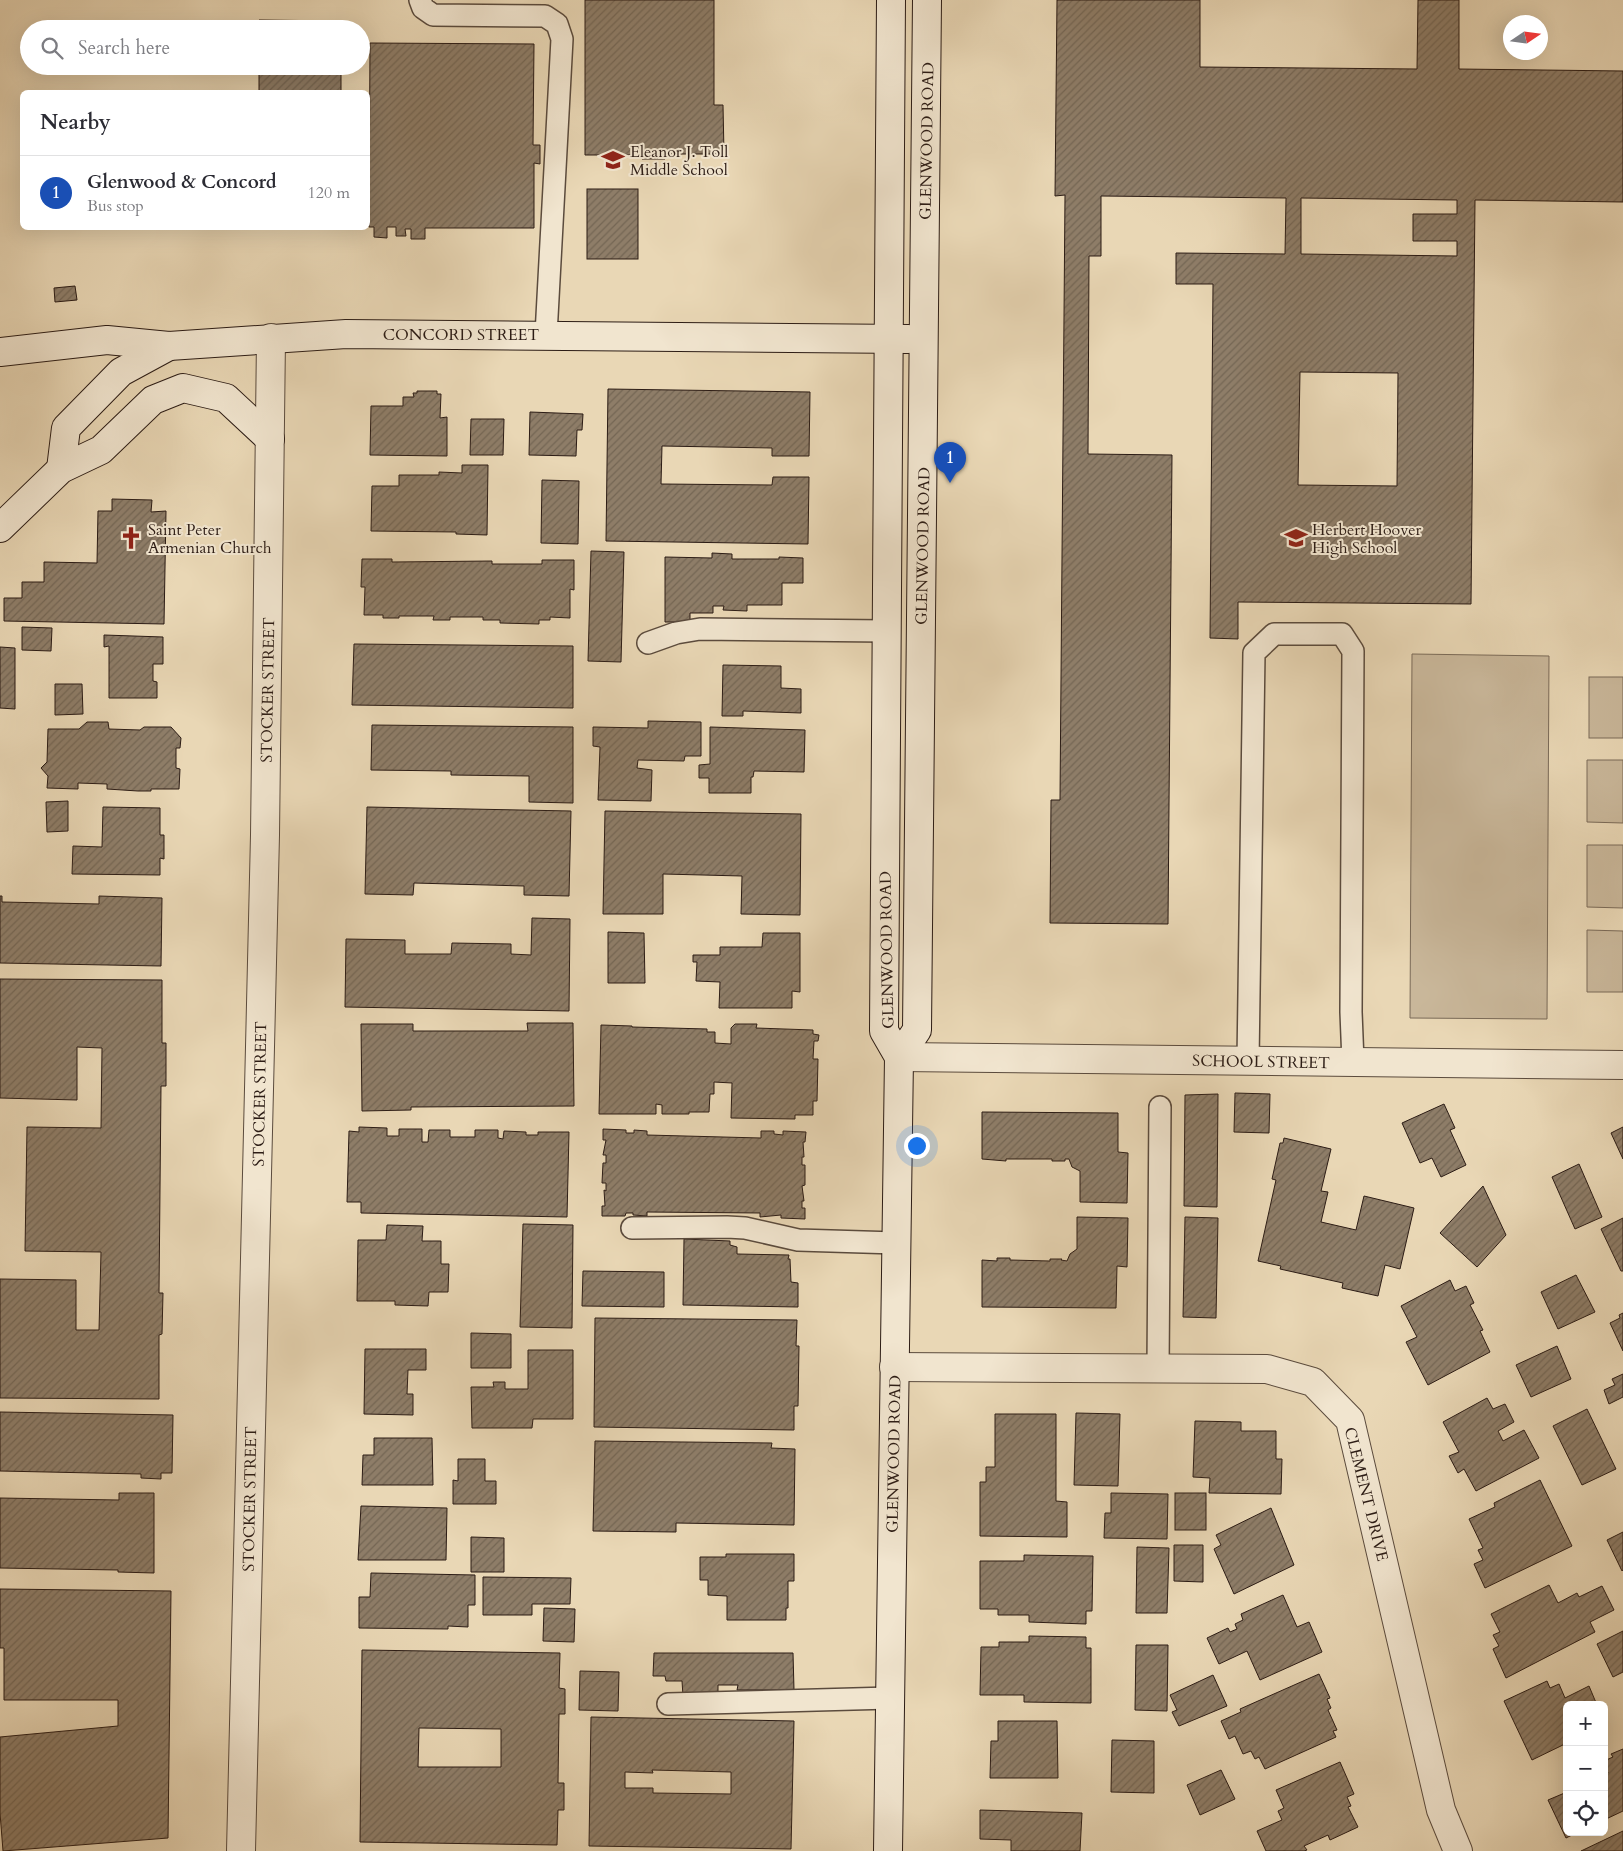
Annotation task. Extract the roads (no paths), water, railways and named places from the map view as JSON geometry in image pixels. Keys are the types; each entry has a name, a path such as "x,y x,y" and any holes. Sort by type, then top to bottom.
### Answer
{"street":[{"name":"GLENWOOD ROAD","path":"888,1851 899,1057 884,1031 891,0"},
{"name":"GLENWOOD ROAD","path":"899,1057 917,1030 927,0"},
{"name":"CONCORD STREET","path":"0,352 107,340 169,346 346,334 924,338"},
{"name":"STOCKER STREET","path":"241,1851 264,865 272,338"},
{"path":"61,469 66,428 121,372 169,346"},
{"path":"0,528 61,469 101,450 153,400 183,388 226,398 270,439"},
{"name":"SCHOOL STREET","path":"899,1057 1623,1065"},
{"name":"CLEMENT DRIVE","path":"894,1367 1267,1369 1314,1382 1350,1420 1441,1810 1458,1851"}],"lane":[{"path":"420,0 423,8 433,15 545,16 558,24 562,39 546,335"},
{"path":"648,643 676,633 700,629 886,631"},
{"path":"1248,1061 1254,653 1274,634 1342,634 1353,651 1353,1062"},
{"path":"1158,1369 1160,1107"},
{"path":"632,1228 745,1228 798,1240 896,1243"},
{"path":"668,1704 890,1698"}],"place":[{"name":"Eleanor J. Toll Middle School","path":"613,160"},
{"name":"Glenwood & Concord","path":"950,483"},
{"name":"Saint Peter Armenian Church","path":"131,538"},
{"name":"Herbert Hoover High School","path":"1296,538"}]}
